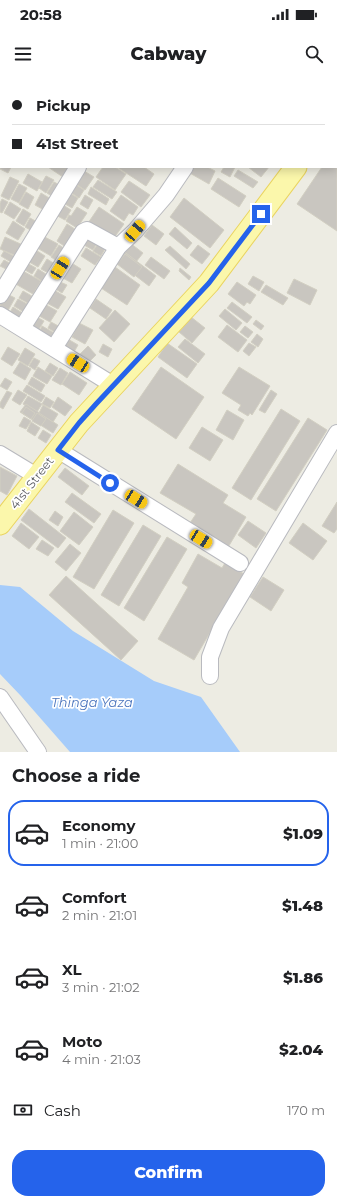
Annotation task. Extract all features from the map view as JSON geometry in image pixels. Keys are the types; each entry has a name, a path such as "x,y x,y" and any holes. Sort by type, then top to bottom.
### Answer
{"main road":[{"name":"41st Street","path":"3,516 38,477 79,423 209,283 295,168"}],"street":[{"path":"0,295 77,168"},
{"path":"54,348 118,247 135,231 166,195 184,168"},
{"path":"22,328 83,232 86,230 118,247"},
{"path":"0,315 113,385"},
{"path":"210,676 210,657 220,628 331,454 337,433"},
{"path":"58,450 240,563"},
{"path":"0,454 38,477"},
{"path":"0,697 38,752"}],"water":[{"name":"Thinga Yaza","path":"0,585 20,587 73,631 154,681 201,697 240,752 70,752 0,674"}],"building":[{"path":"0,168 10,168 8,173"},
{"path":"50,168 73,168 66,179"},
{"path":"79,168 94,177 85,190 71,181"},
{"path":"102,168 117,168 126,174 115,190 96,177"},
{"path":"119,168 145,168 154,174 146,186"},
{"path":"190,168 209,168 215,171 209,184 188,172"},
{"path":"223,168 234,168 230,177 221,172"},
{"path":"249,168 268,168 261,177"},
{"path":"321,168 337,168 337,231 297,204"},
{"path":"238,170 258,182 253,188 234,176"},
{"path":"28,174 42,182 37,191 23,183"},
{"path":"46,176 54,180 46,193 39,188"},
{"path":"10,177 19,181 9,200 1,196"},
{"path":"218,178 246,196 239,207 211,189"},
{"path":"98,180 117,192 112,199 93,187"},
{"path":"129,181 150,195 141,207 121,192"},
{"path":"54,182 65,188 58,200 47,193"},
{"path":"72,182 84,190 79,198 67,190"},
{"path":"19,184 27,188 19,203 11,199"},
{"path":"91,187 109,199 106,205 88,194"},
{"path":"66,191 78,198 72,208 60,201"},
{"path":"26,192 34,197 28,209 19,204"},
{"path":"41,193 54,201 48,212 35,205"},
{"path":"85,195 93,200 88,209 80,204"},
{"path":"121,195 138,207 133,215 129,213 124,221 110,211"},
{"path":"184,198 224,230 210,248 170,217"},
{"path":"2,199 8,202 2,213 0,212 0,203"},
{"path":"10,202 21,209 14,219 4,213"},
{"path":"58,202 71,210 65,220 52,213"},
{"path":"77,207 87,213 77,228 66,221 69,215 71,216"},
{"path":"99,207 124,224 111,242 86,226"},
{"path":"23,209 31,214 24,226 16,221"},
{"path":"30,218 39,223 34,232 25,227"},
{"path":"13,221 25,229 18,240 6,233"},
{"path":"67,224 81,233 70,250 57,241"},
{"path":"152,225 164,234 156,245 144,236"},
{"path":"175,227 192,243 187,249 169,234"},
{"path":"39,234 58,244 51,256 32,245"},
{"path":"89,236 98,241 93,250 84,245"},
{"path":"5,237 25,246 19,257 0,249"},
{"path":"99,242 106,247 101,256 93,251"},
{"path":"130,243 143,253 136,262 123,251"},
{"path":"59,245 68,251 60,263 51,257"},
{"path":"198,245 210,254 202,264 190,255"},
{"path":"170,246 190,264 186,269 165,250"},
{"path":"31,247 45,256 38,267 24,259"},
{"path":"86,248 101,257 95,265 81,256"},
{"path":"122,250 156,276 149,286 115,260"},
{"path":"4,251 18,258 14,264 1,256"},
{"path":"125,254 142,267 134,277 117,264"},
{"path":"151,257 170,271 164,279 145,265"},
{"path":"47,259 58,266 52,275 41,269"},
{"path":"4,260 13,265 10,271 0,266"},
{"path":"23,261 36,268 32,274 20,267"},
{"path":"70,262 81,269 72,283 61,277"},
{"path":"115,267 140,285 127,305 101,288"},
{"path":"180,268 191,277 189,280 179,271"},
{"path":"38,269 49,276 45,283 34,276"},
{"path":"21,270 41,281 33,294 14,283"},
{"path":"253,276 264,282 259,291 248,284"},
{"path":"294,279 317,290 310,305 287,293"},
{"path":"58,281 67,285 62,293 54,288"},
{"path":"237,282 256,295 250,304 247,302 244,306 228,294"},
{"path":"266,285 288,298 283,305 261,292"},
{"path":"52,289 66,297 58,309 45,302"},
{"path":"23,291 37,299 33,306 19,298"},
{"path":"5,293 15,298 6,314 0,311 0,303"},
{"path":"18,299 31,306 27,314 14,306"},
{"path":"96,299 112,310 106,319 90,308"},
{"path":"41,302 57,311 50,322 34,313"},
{"path":"232,302 252,317 247,323 227,308"},
{"path":"13,307 24,314 18,325 7,318"},
{"path":"225,309 242,323 236,330 219,316"},
{"path":"115,310 130,324 114,342 99,328"},
{"path":"33,315 44,321 36,334 25,328"},
{"path":"191,317 205,328 192,343 179,332"},
{"path":"256,320 264,326 261,330 253,324"},
{"path":"51,322 62,328 58,334 48,328"},
{"path":"79,323 93,330 85,344 72,337"},
{"path":"227,325 247,340 238,352 218,337"},
{"path":"42,326 56,334 50,344 37,337"},
{"path":"245,326 253,332 248,338 240,332"},
{"path":"257,334 263,339 258,347 251,342"},
{"path":"66,338 78,345 71,357 59,349"},
{"path":"185,339 205,354 198,363 178,347"},
{"path":"167,343 197,364 187,378 158,357"},
{"path":"249,343 256,347 249,356 243,351"},
{"path":"103,344 112,349 108,357 99,352"},
{"path":"88,346 96,355 84,367 76,358"},
{"path":"8,347 20,354 12,366 1,359"},
{"path":"25,348 35,354 28,366 18,360"},
{"path":"34,358 40,361 35,370 29,366"},
{"path":"20,362 31,369 25,380 13,373"},
{"path":"50,363 58,368 53,376 45,371"},
{"path":"38,367 52,376 47,384 33,376"},
{"path":"161,367 204,397 176,439 132,409"},
{"path":"239,367 270,386 252,415 250,413 248,416 238,410 241,405 222,393"},
{"path":"60,368 68,373 61,385 52,380"},
{"path":"70,372 87,383 79,395 62,384"},
{"path":"32,377 45,385 41,392 28,384"},
{"path":"5,378 12,382 7,390 0,386"},
{"path":"27,385 45,396 41,402 23,391"},
{"path":"18,390 27,395 20,405 12,400"},
{"path":"271,390 277,394 265,413 259,410"},
{"path":"7,391 12,393 3,409 0,407 0,403"},
{"path":"28,396 42,404 37,412 23,404"},
{"path":"46,397 54,402 50,408 42,404"},
{"path":"58,397 72,407 65,416 52,407"},
{"path":"26,404 58,425 53,433 20,412"},
{"path":"43,405 58,414 53,422 39,413"},
{"path":"26,407 35,413 31,419 22,413"},
{"path":"281,409 300,421 251,500 232,488"},
{"path":"227,410 244,420 233,440 216,430"},
{"path":"37,413 46,419 41,426 32,421"},
{"path":"24,417 31,421 26,429 19,426"},
{"path":"308,418 327,430 276,511 257,499"},
{"path":"31,422 40,428 35,436 27,431"},
{"path":"202,427 223,440 210,461 189,448"},
{"path":"43,430 51,435 46,443 38,438"},
{"path":"178,464 228,495 223,503 246,517 227,549 188,526 196,514 160,493"},
{"path":"0,467 17,476 7,495 0,491"},
{"path":"65,468 89,486 82,495 58,477"},
{"path":"72,493 101,514 94,523 65,502"},
{"path":"337,502 337,529 334,533 322,526"},
{"path":"29,509 66,538 58,548 21,520"},
{"path":"113,510 134,523 94,589 73,577"},
{"path":"55,511 63,517 58,526 49,520"},
{"path":"74,512 93,527 79,545 60,531"},
{"path":"248,521 266,533 256,548 238,535"},
{"path":"21,523 39,537 29,549 12,536"},
{"path":"303,523 327,541 313,560 289,543"},
{"path":"143,525 161,536 119,606 101,595"},
{"path":"167,537 187,549 144,621 124,608"},
{"path":"42,540 54,548 48,556 36,549"},
{"path":"70,544 81,553 66,571 55,562"},
{"path":"198,554 222,568 225,563 244,574 194,660 158,639 188,587 182,583"},
{"path":"66,576 138,641 121,660 49,595"},
{"path":"263,577 284,590 271,611 250,597"}],"route":[{"path":"110,483 58,450 96,404 209,283 261,214"}]}
